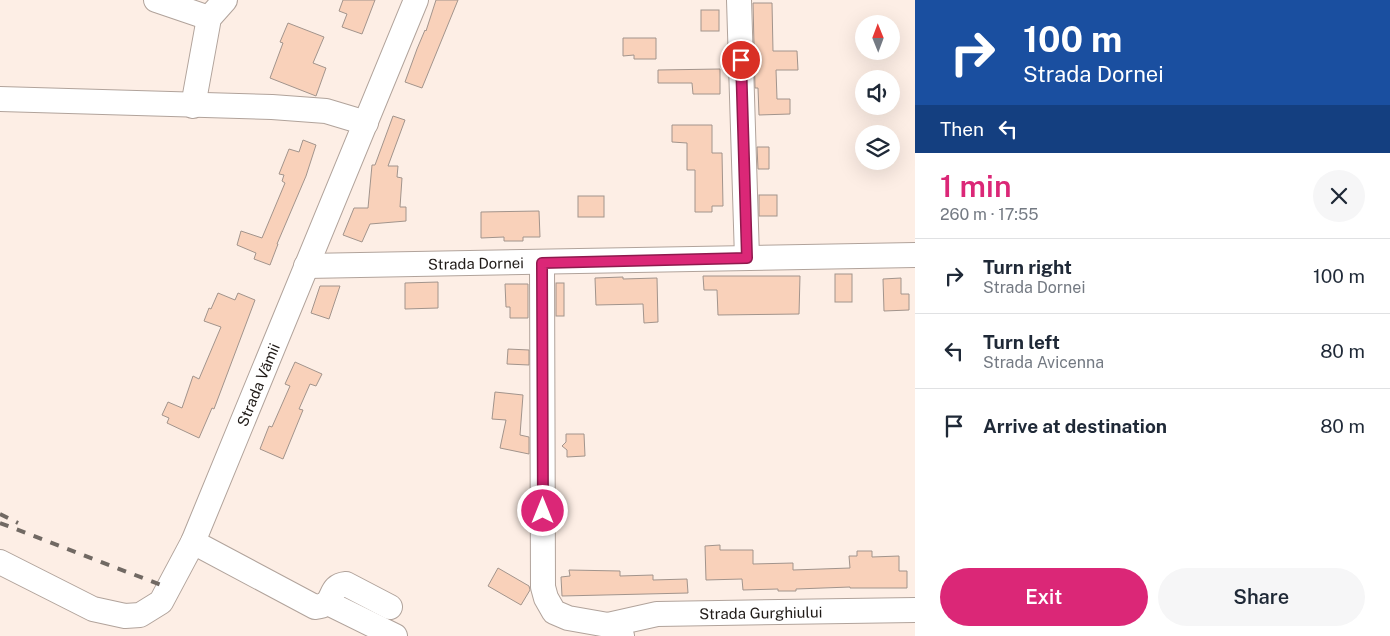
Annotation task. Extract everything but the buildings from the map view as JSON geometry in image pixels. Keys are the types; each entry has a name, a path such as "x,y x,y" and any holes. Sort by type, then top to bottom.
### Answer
{"street":[{"path":"156,0 210,18"},
{"path":"192,106 210,18 225,0"},
{"name":"Strada Vămii","path":"0,562 93,609 125,616 140,615 161,602 193,542 416,0"},
{"path":"739,0 747,258"},
{"path":"0,99 272,107 326,111 366,123"},
{"name":"Strada Dornei","path":"306,266 915,256"},
{"path":"542,263 543,587 549,606 554,612 568,618 615,630"},
{"path":"193,542 315,607 324,606 336,588 346,584 390,607"},
{"path":"328,602 395,636"},
{"name":"Strada Gurghiului","path":"615,630 658,614 915,610"}],"railway":[{"path":"0,514 18,523"},
{"path":"0,523 161,585"}],"route":[{"path":"543,511 542,263 747,258 741,60"}]}
